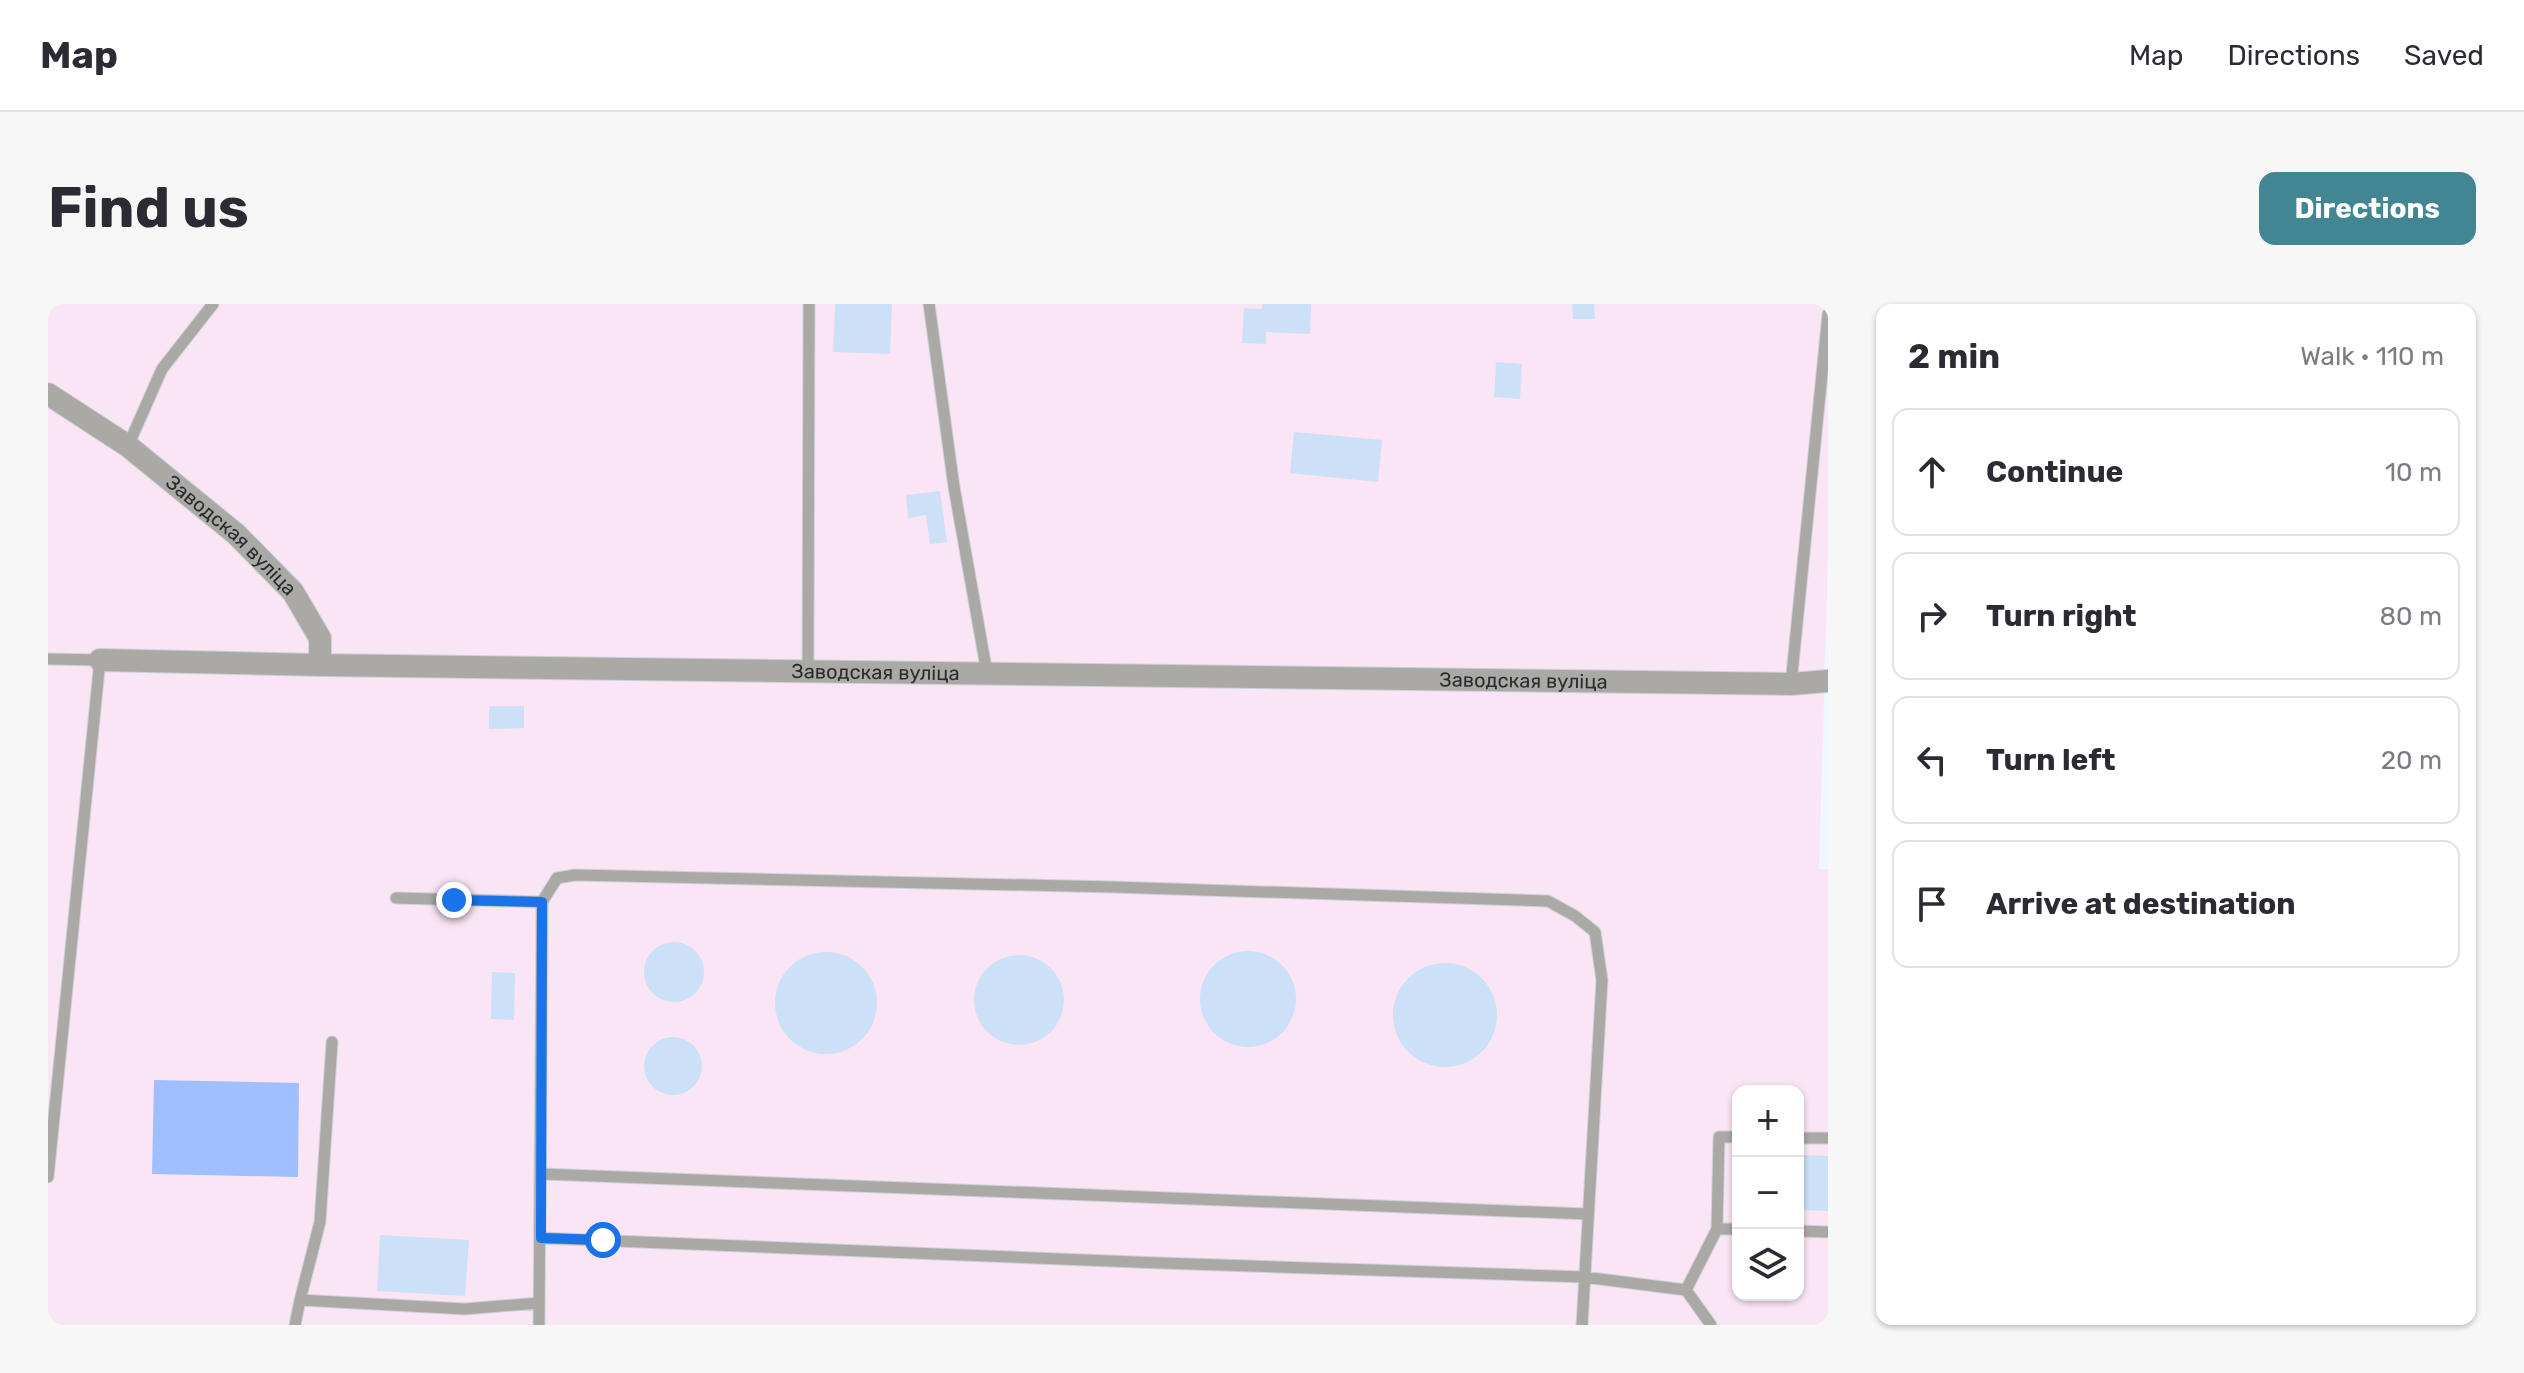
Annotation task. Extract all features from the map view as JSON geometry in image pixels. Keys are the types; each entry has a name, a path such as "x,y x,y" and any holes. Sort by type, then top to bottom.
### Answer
{"street":[{"name":"Заводская вуліца","path":"48,394 128,446 236,534 293,592 320,638 320,665 1791,684 1828,681"},
{"path":"100,660 320,665"}],"lane":[{"path":"128,446 162,369 213,304"},
{"path":"808,671 809,304"},
{"path":"929,304 954,487 987,673"},
{"path":"1791,684 1828,314"},
{"path":"48,659 100,660 48,1177"},
{"path":"539,1325 542,902 557,878 575,875 1548,901 1595,932 1602,980 1582,1325"},
{"path":"396,898 542,902"},
{"path":"295,1325 320,1222 332,1042"},
{"path":"1686,1290 1717,1229 1719,1137 1732,1137"},
{"path":"1804,1138 1828,1138"},
{"path":"542,1174 1588,1214"},
{"path":"1717,1229 1732,1229"},
{"path":"1804,1231 1828,1232"},
{"path":"541,1238 1584,1277 1686,1290 1711,1325"},
{"path":"300,1300 465,1309 539,1303"}],"shaded area":[{"path":"48,304 1828,304 1828,556 1819,869 1828,869 1828,1325 48,1325"}],"water":[{"path":"154,1080 299,1083 298,1177 152,1174"}],"building":[{"path":"835,304 892,304 890,354 833,352"},
{"path":"1262,304 1311,304 1310,334 1266,332 1266,344 1242,343 1244,308 1262,309"},
{"path":"1572,304 1594,304 1595,319 1573,319"},
{"path":"1496,362 1522,364 1520,399 1494,397"},
{"path":"1294,432 1382,440 1378,482 1290,473"},
{"path":"940,491 947,542 930,544 926,515 908,518 906,495"},
{"path":"489,706 524,706 524,728 489,729"},
{"path":"674,942 695,951 704,972 695,993 674,1002 653,993 644,972 653,951"},
{"path":"1248,951 1266,955 1282,965 1292,981 1296,999 1292,1017 1282,1033 1266,1043 1248,1047 1230,1043 1214,1033 1204,1017 1200,999 1204,981 1214,965 1230,955"},
{"path":"826,952 845,956 862,967 873,984 877,1003 873,1022 862,1039 845,1050 826,1054 807,1050 790,1039 779,1022 775,1003 779,984 790,967 807,956"},
{"path":"1019,955 1036,959 1051,968 1060,983 1064,1000 1060,1017 1051,1032 1036,1041 1019,1045 1002,1041 987,1032 978,1017 974,1000 978,983 987,968 1002,959"},
{"path":"1445,963 1465,967 1482,978 1493,995 1497,1015 1493,1035 1482,1052 1465,1063 1445,1067 1425,1063 1408,1052 1397,1035 1393,1015 1397,995 1408,978 1425,967"},
{"path":"492,972 515,973 514,1020 491,1019"},
{"path":"673,1037 694,1045 702,1066 694,1087 673,1095 652,1087 644,1066 652,1045"},
{"path":"1804,1155 1828,1156 1828,1211 1804,1210"},
{"path":"380,1235 469,1240 465,1296 377,1291"}],"route":[{"path":"454,900 542,902 541,1238 603,1240"}]}
